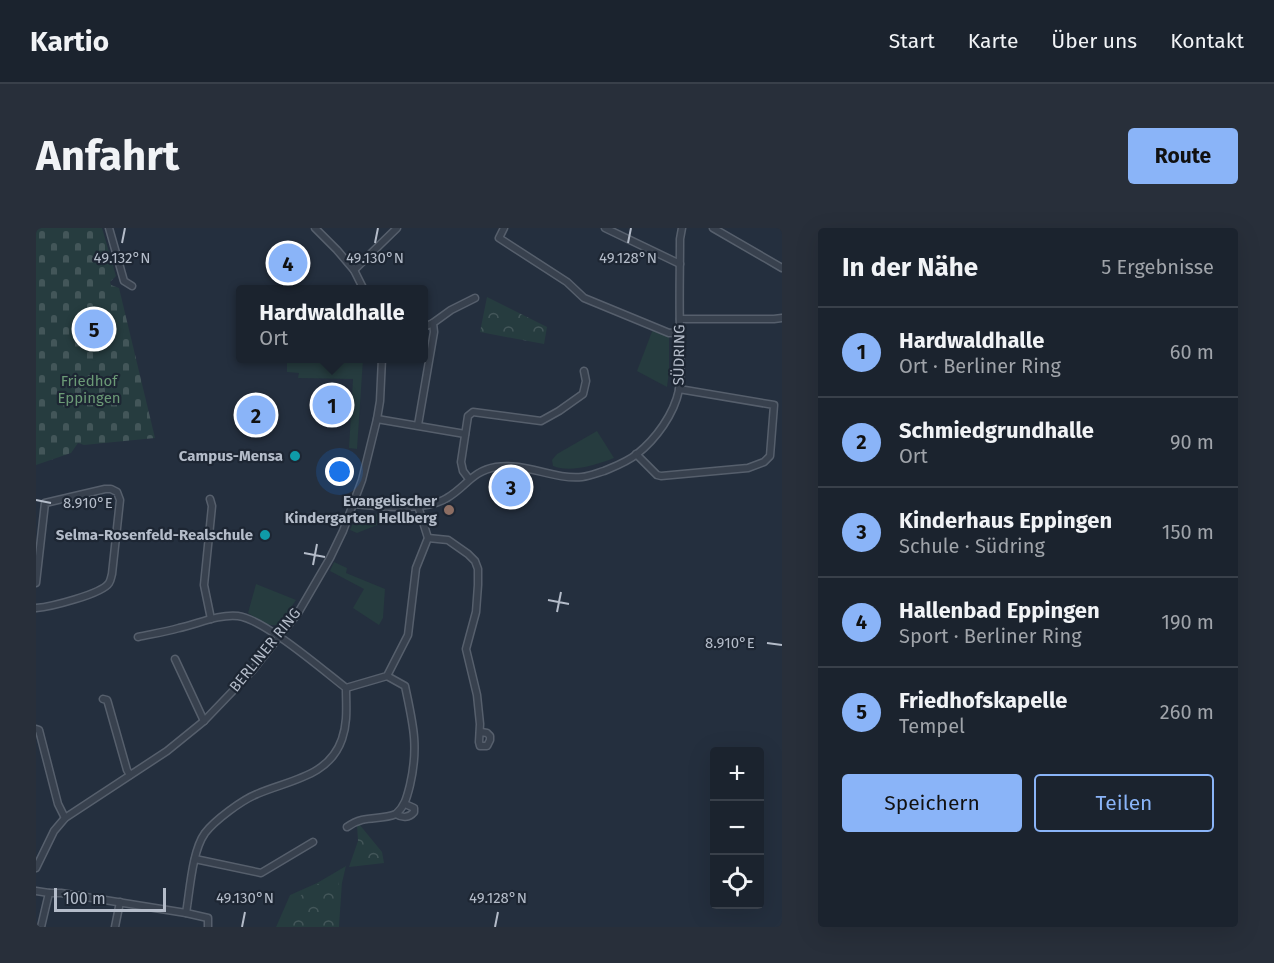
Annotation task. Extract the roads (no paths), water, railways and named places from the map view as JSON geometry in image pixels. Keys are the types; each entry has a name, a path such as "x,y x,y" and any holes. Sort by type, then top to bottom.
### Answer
{"street":[{"path":"109,228 124,281 132,286"},
{"path":"315,228 354,270 362,285"},
{"path":"354,270 397,228"},
{"path":"504,228 500,238 567,282 584,298 669,333 680,332"},
{"path":"605,228 680,264"},
{"name":"SÜDRING","path":"353,504 418,507 440,502 469,479 496,467 507,466 564,477 582,477 619,465 636,454 662,427 679,389 682,228"},
{"path":"713,228 782,268"},
{"path":"428,325 475,298"},
{"path":"680,320 782,318"},
{"path":"418,425 434,332 433,323"},
{"name":"BERLINER RING","path":"36,868 54,831 65,818 167,751 204,721 252,671 298,613 316,584 343,531 362,480 377,419 382,363"},
{"path":"469,479 463,471 461,462 468,416 473,412 542,421 583,394 586,381 584,371"},
{"path":"636,454 657,475 661,476 748,468 764,462 770,456 774,405 679,389"},
{"path":"377,419 465,434"},
{"path":"36,583 45,503 105,489 117,492 120,500 109,584 102,589 50,607 36,608"},
{"path":"210,499 212,506 204,585 211,619"},
{"path":"387,676 408,635 416,568 428,538 418,507"},
{"path":"428,538 448,540 468,554 475,561 478,569 476,612 466,649 477,695 481,732"},
{"path":"138,637 236,615 257,623 279,637 346,688"},
{"path":"175,659 204,721"},
{"path":"346,688 387,676 405,686 415,749 405,804 392,816 367,818 355,821 347,827"},
{"path":"186,913 195,859 199,844 206,832 225,814 254,795 307,777 334,755 342,739 347,718 346,688"},
{"path":"103,699 108,703 130,775"},
{"path":"36,729 39,730 58,804 65,818"},
{"path":"396,814 400,817 409,816 414,812 414,808 405,804"},
{"path":"195,859 261,873 314,842"},
{"path":"36,891 186,913 208,918 208,927"},
{"path":"41,927 49,893"},
{"path":"115,927 120,902"}],"place":[{"name":"Hallenbad Eppingen","path":"288,263"},
{"name":"Friedhofskapelle","path":"94,329"},
{"name":"Hardwaldhalle","path":"332,405"},
{"name":"Schmiedgrundhalle","path":"256,415"},
{"name":"Campus-Mensa","path":"295,456"},
{"name":"Kinderhaus Eppingen","path":"511,487"},
{"name":"Evangelischer Kindergarten Hellberg","path":"449,510"},
{"name":"Selma-Rosenfeld-Realschule","path":"265,535"}],"park label":[{"name":"Friedhof Eppingen","path":"89,390"}]}
